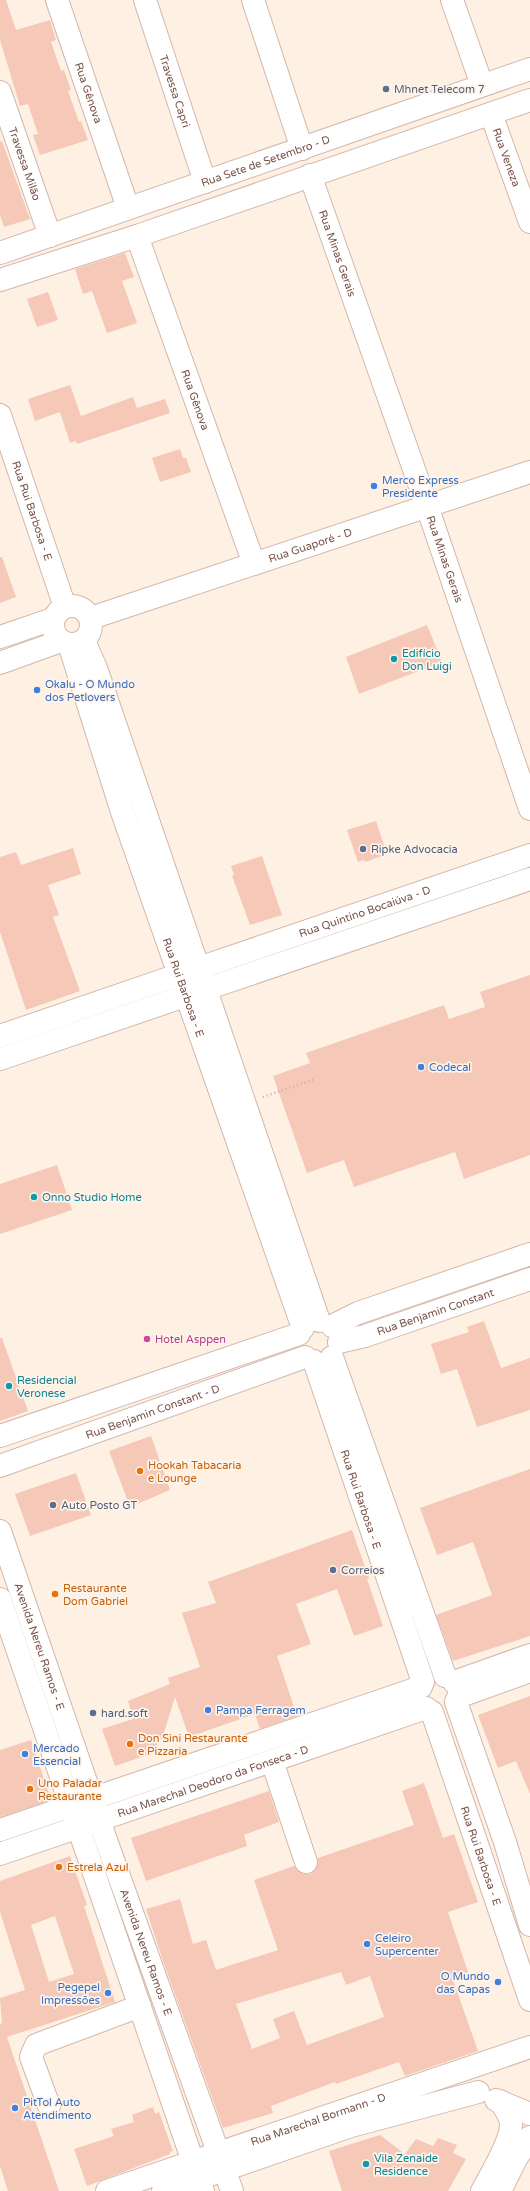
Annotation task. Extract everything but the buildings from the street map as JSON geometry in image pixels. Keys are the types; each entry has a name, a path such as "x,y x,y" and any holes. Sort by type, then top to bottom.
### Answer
{"street":[{"name":"Rua Gênova","path":"57,0 128,208"},
{"name":"Travessa Capri","path":"145,0 205,182"},
{"path":"253,0 302,150"},
{"path":"452,0 482,85"},
{"name":"Rua Sete de Setembro - D","path":"0,253 128,208 302,150 530,69"},
{"name":"Travessa Milão","path":"0,92 50,236"},
{"path":"0,280 137,236 530,100"},
{"name":"Rua Veneza","path":"491,114 530,222"},
{"name":"Rua Minas Gerais","path":"310,175 427,506 530,809"},
{"name":"Rua Gênova","path":"137,236 254,564"},
{"name":"Rua Rui Barbosa - E","path":"0,415 59,613"},
{"name":"Rua Guaporé - D","path":"91,618 530,472"},
{"path":"0,663 71,642 90,634 92,627 91,618 80,608 59,613 10,634"},
{"path":"59,613 56,635 71,642"},
{"name":"Rua Rui Barbosa - E","path":"71,642 96,668 245,1103 422,1685"},
{"name":"Rua Rui Barbosa - E","path":"71,642 122,812 185,996 453,1689 505,1842 530,1925"},
{"name":"Rua Quintino Bocaiúva - D","path":"199,968 530,855"},
{"name":"Rua Quintino Bocaiúva - D","path":"206,989 530,879"},
{"path":"433,887 441,909"},
{"path":"0,1036 178,975"},
{"path":"0,1059 185,996"},
{"name":"Rua Benjamin Constant - D","path":"0,1466 318,1341 358,1313 530,1254"},
{"path":"488,1268 496,1291"},
{"name":"Rua Benjamin Constant","path":"318,1341 365,1336 530,1279"},
{"name":"Rua Benjamin Constant - D","path":"9,1433 318,1341"},
{"path":"9,1433 27,1456"},
{"name":"Avenida Nereu Ramos - E","path":"0,1531 99,1820 220,2162 232,2191"},
{"name":"Avenida Nereu Ramos - E","path":"0,1599 198,2177"},
{"path":"453,1689 437,1675 422,1685 419,1695 421,1702 429,1710 446,1711 453,1689 530,1655"},
{"path":"453,1689 530,1672"},
{"name":"Rua Marechal Deodoro da Fonseca - D","path":"0,1830 422,1685"},
{"name":"Rua Rui Barbosa - E","path":"429,1710 530,2000"},
{"name":"Rua Marechal Deodoro da Fonseca - D","path":"0,1854 272,1761 429,1710"},
{"path":"272,1761 306,1862"},
{"path":"49,2106 31,2057 36,2045 140,2006"},
{"name":"Rua Marechal Bormann - D","path":"163,2191 198,2177 220,2162 469,2067 530,2047"},
{"path":"469,2067 478,2092 530,2114"},
{"name":"Rua Marechal Bormann - D","path":"220,2162 478,2092"},
{"path":"482,2191 506,2143 511,2124 509,2116 500,2101"},
{"path":"500,2191 523,2147 530,2137"},
{"name":"Rua Marechal Bormann - D","path":"107,2191 198,2177"}],"path":[{"path":"245,1103 315,1079"}],"place":[{"name":"Mhnet Telecom 7","path":"386,89"},
{"name":"Merco Express Presidente","path":"374,486"},
{"name":"Edifício Don Luigi","path":"394,659"},
{"name":"Okalu - O Mundo dos Petlovers","path":"37,690"},
{"name":"Ripke Advocacia","path":"363,849"},
{"name":"Codecal","path":"421,1067"},
{"name":"Onno Studio Home","path":"34,1197"},
{"name":"Hotel Asppen","path":"147,1339"},
{"name":"Residencial Veronese","path":"9,1386"},
{"name":"Hookah Tabacaria e Lounge","path":"140,1471"},
{"name":"Auto Posto GT","path":"53,1505"},
{"name":"Correios","path":"333,1570"},
{"name":"Restaurante Dom Gabriel","path":"55,1594"},
{"name":"Pampa Ferragem","path":"208,1710"},
{"name":"hard.soft","path":"93,1713"},
{"name":"Don Sini Restaurante e Pizzaria","path":"130,1744"},
{"name":"Mercado Essencial","path":"25,1754"},
{"name":"Uno Paladar Restaurante","path":"30,1789"},
{"name":"Estrela Azul","path":"59,1867"},
{"name":"Celeiro Supercenter","path":"367,1944"},
{"name":"O Mundo das Capas","path":"498,1982"},
{"name":"Pegepel Impressões","path":"108,1993"},
{"name":"PitTol Auto Atendimento","path":"15,2108"},
{"name":"Vila Zenaide Residence","path":"366,2164"}]}
